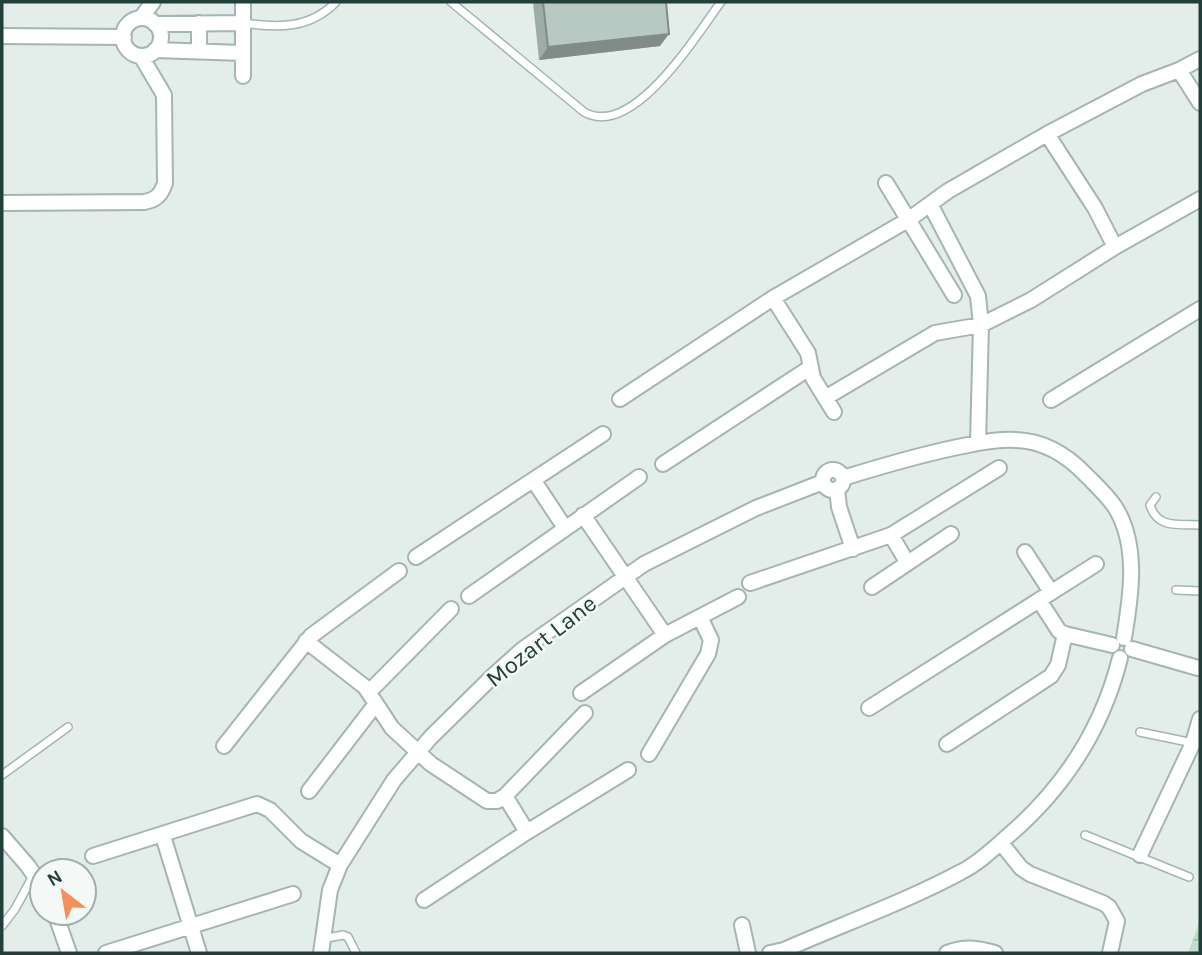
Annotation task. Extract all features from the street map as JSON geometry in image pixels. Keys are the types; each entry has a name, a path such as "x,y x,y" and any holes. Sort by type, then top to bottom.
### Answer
{"street":[{"path":"148,21 153,2"},
{"path":"243,2 243,76"},
{"path":"148,21 161,37 155,50 141,56 130,51 124,37 130,23 148,21 243,23"},
{"path":"199,23 199,51"},
{"path":"2,36 124,37"},
{"path":"155,50 243,53"},
{"path":"2,203 144,202 152,201 161,194 165,183 164,95 141,56"},
{"path":"620,399 773,298 908,220 948,191 1142,84 1200,59"},
{"path":"1179,70 1200,103"},
{"path":"1047,134 1094,208 1115,247"},
{"path":"886,183 954,295"},
{"path":"825,398 931,335 944,330 981,325 1031,300 1115,247 1200,199"},
{"path":"930,204 974,286 979,307 981,325 978,443"},
{"path":"773,298 807,354 813,378 834,412"},
{"path":"1051,400 1200,309"},
{"path":"663,464 811,367"},
{"path":"416,557 604,434"},
{"path":"779,952 962,872 1001,843 1041,806 1075,764 1093,734 1122,648 1129,601 1130,548 1114,505 1074,463 1050,448 1016,440 978,443 921,454 840,483 839,507 853,549"},
{"path":"750,583 891,535 999,468"},
{"path":"469,596 639,477"},
{"path":"534,481 565,527"},
{"name":"Mozart Lane","path":"321,953 326,933 330,890 340,864 381,799 419,751 523,649 625,576 673,548 756,508 823,482 831,490 840,483"},
{"path":"583,515 665,635"},
{"path":"872,587 951,534"},
{"path":"891,535 907,562"},
{"path":"1025,552 1059,631 1200,670"},
{"path":"869,708 1097,564"},
{"path":"224,746 306,641 399,571"},
{"path":"581,694 665,635 738,597"},
{"path":"309,791 372,699 452,610"},
{"path":"649,754 708,654 710,636 700,617"},
{"path":"947,744 1051,676 1058,665 1065,634"},
{"path":"306,641 372,699 392,728 440,772 484,800 493,802 505,796 586,713"},
{"path":"1140,855 1193,743 1200,719"},
{"path":"424,900 628,770"},
{"path":"505,796 527,832"},
{"path":"93,856 261,804 301,841 340,864"},
{"path":"2,836 28,868"},
{"path":"163,836 199,953"},
{"path":"1001,843 1021,868 1030,874 1110,907 1117,921 1110,953"},
{"path":"106,953 293,894"},
{"path":"60,927 69,953"},
{"path":"748,953 744,930 757,953"},
{"name":"Mozart Lane","path":"326,933 331,953"},
{"path":"947,953 974,947 995,953"}],"lane":[{"path":"243,23 268,27 294,26 314,19 335,2"},
{"path":"451,2 584,112 596,117 617,114 645,96 684,52 721,2"},
{"path":"1156,497 1150,505 1153,515 1162,522 1200,525"},
{"path":"1176,590 1200,591"},
{"path":"2,775 68,727"},
{"path":"1140,732 1193,743"},
{"path":"1085,835 1189,877"},
{"path":"2,926 28,889"},
{"path":"326,933 348,937 356,953"}],"green space":[{"path":"1200,920 1200,953 1188,953"}],"building":[{"path":"543,2 666,2 669,34 548,47"}]}
